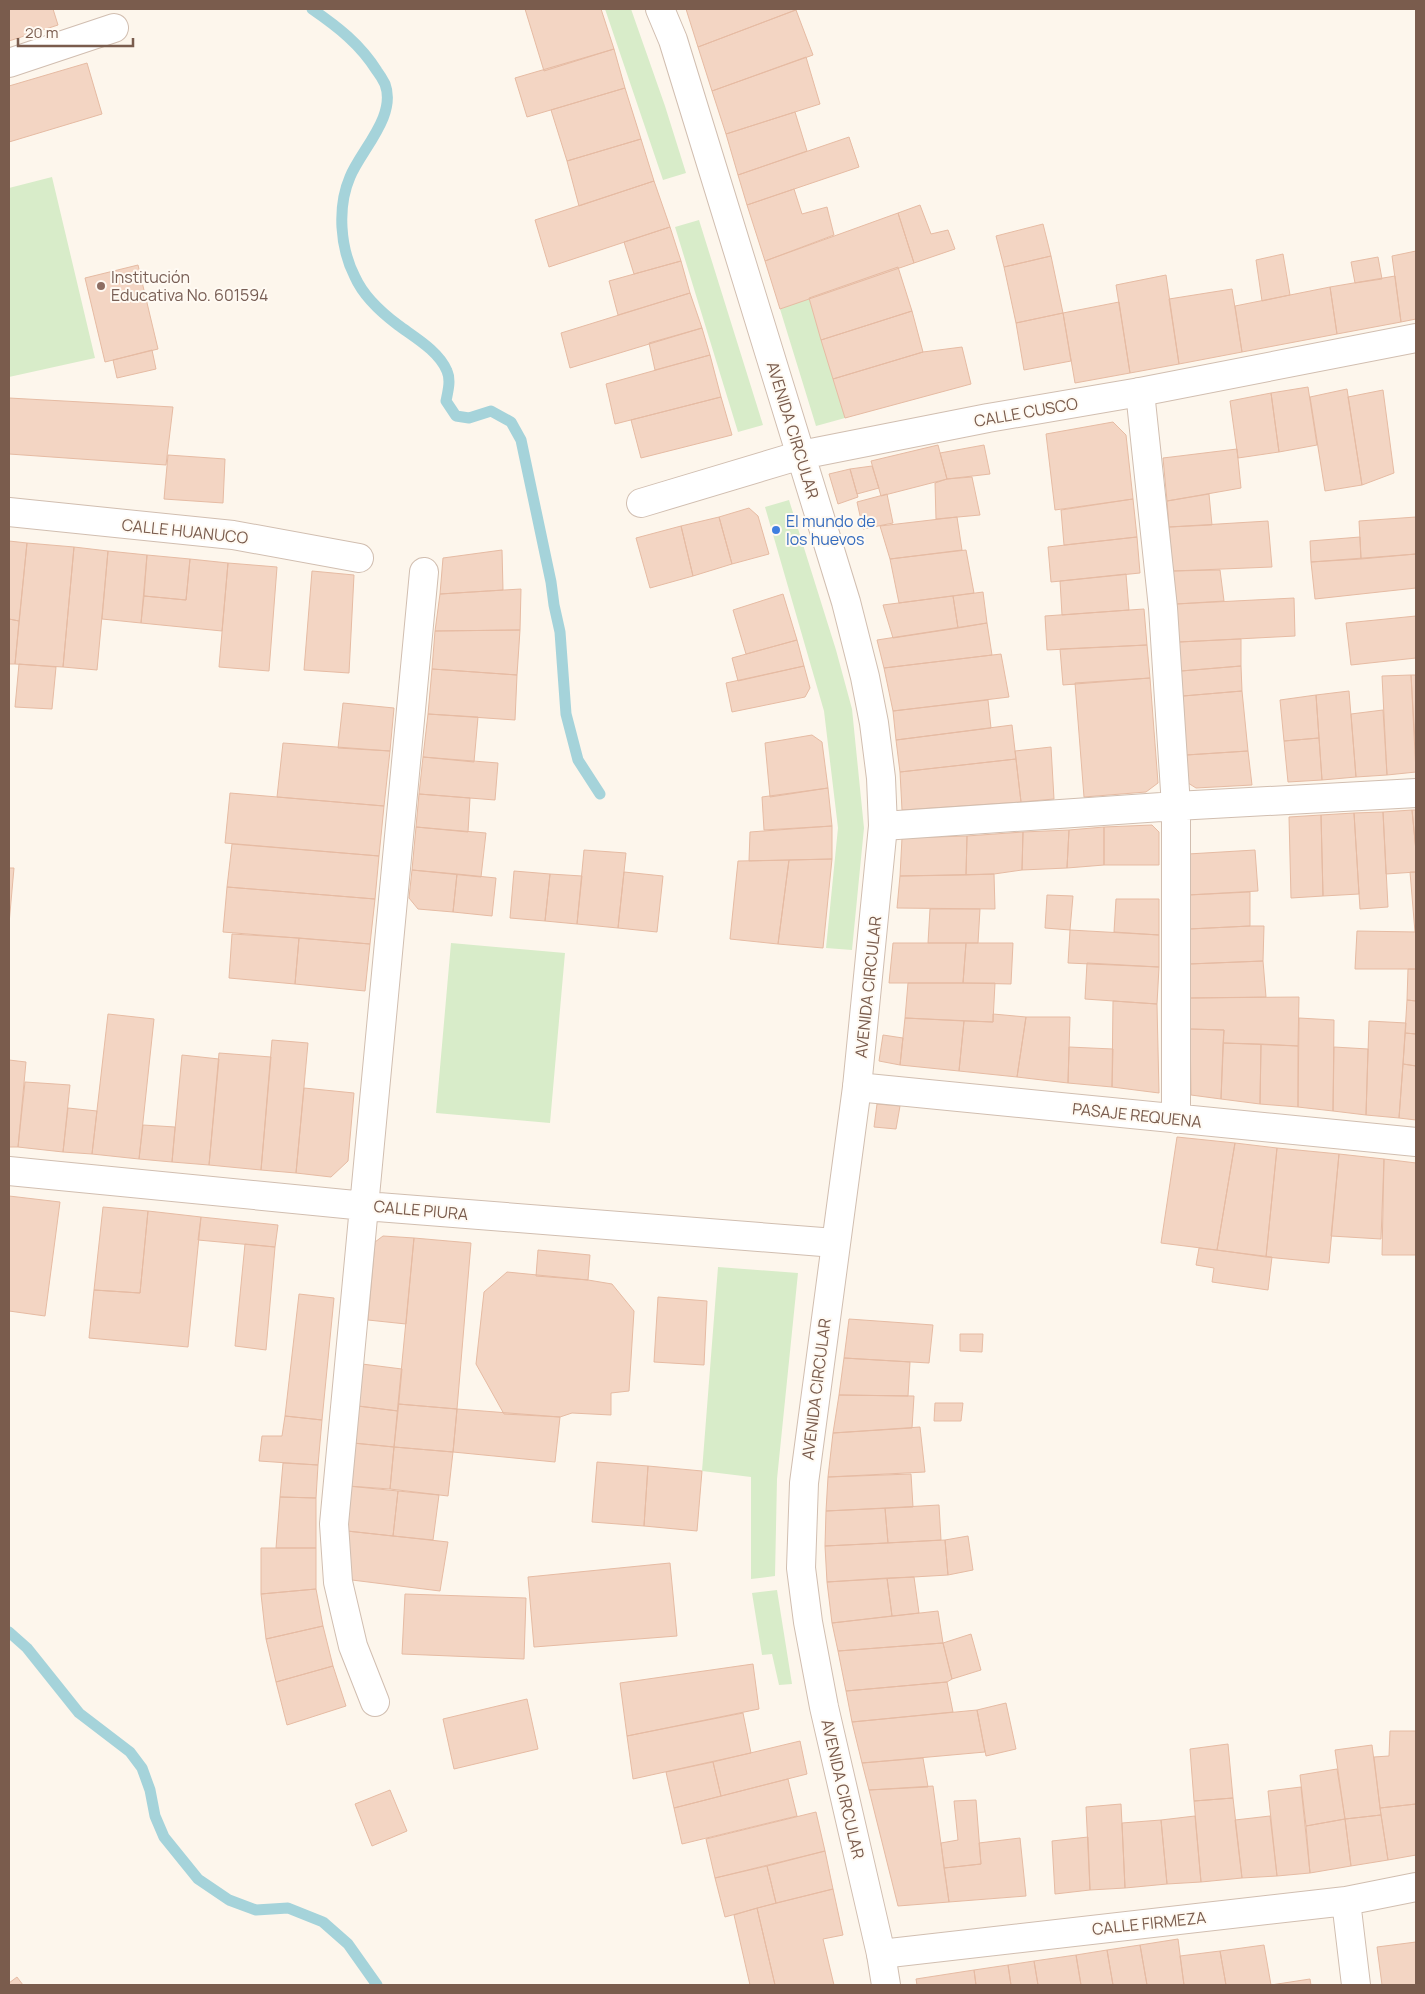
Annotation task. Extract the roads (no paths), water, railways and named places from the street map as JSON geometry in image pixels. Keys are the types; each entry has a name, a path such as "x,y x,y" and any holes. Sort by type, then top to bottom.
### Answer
{"street":[{"name":"AVENIDA CIRCULAR","path":"660,9 672,40 846,602 865,677 880,769 884,826 857,1087 804,1483 801,1568 808,1622 824,1707 881,1954 886,1985"},
{"path":"9,63 114,28"},
{"name":"CALLE CUSCO","path":"641,503 801,456 988,418 1140,392 1416,338"},
{"path":"1140,392 1164,608 1176,806 1176,1119"},
{"name":"CALLE HUANUCO","path":"9,512 233,535 359,558"},
{"path":"375,1702 353,1646 338,1582 334,1524 424,572"},
{"path":"884,826 1176,806 1416,793"},
{"name":"PASAJE REQUENA","path":"857,1087 1416,1142"},
{"name":"CALLE PIURA","path":"9,1171 365,1206 835,1243"},
{"name":"CALLE FIRMEZA","path":"881,1954 1346,1901 1416,1887"},
{"path":"1346,1901 1356,1985"}],"waterway":[{"path":"312,9 340,29 363,52 385,84 387,96 382,120 350,177 343,201 343,241 350,266 358,284 379,309 426,345 443,364 449,378 446,401 456,416 469,418 491,411 511,422 521,440 560,632 566,714 578,760 600,794"},
{"path":"9,1632 27,1648 79,1713 130,1752 142,1768 150,1790 155,1816 164,1837 198,1879 229,1900 256,1910 288,1908 323,1922 348,1944 377,1985"}],"place":[{"name":"Institución Educativa No. 601594","path":"101,286"},
{"name":"El mundo de los huevos","path":"776,530"}]}
